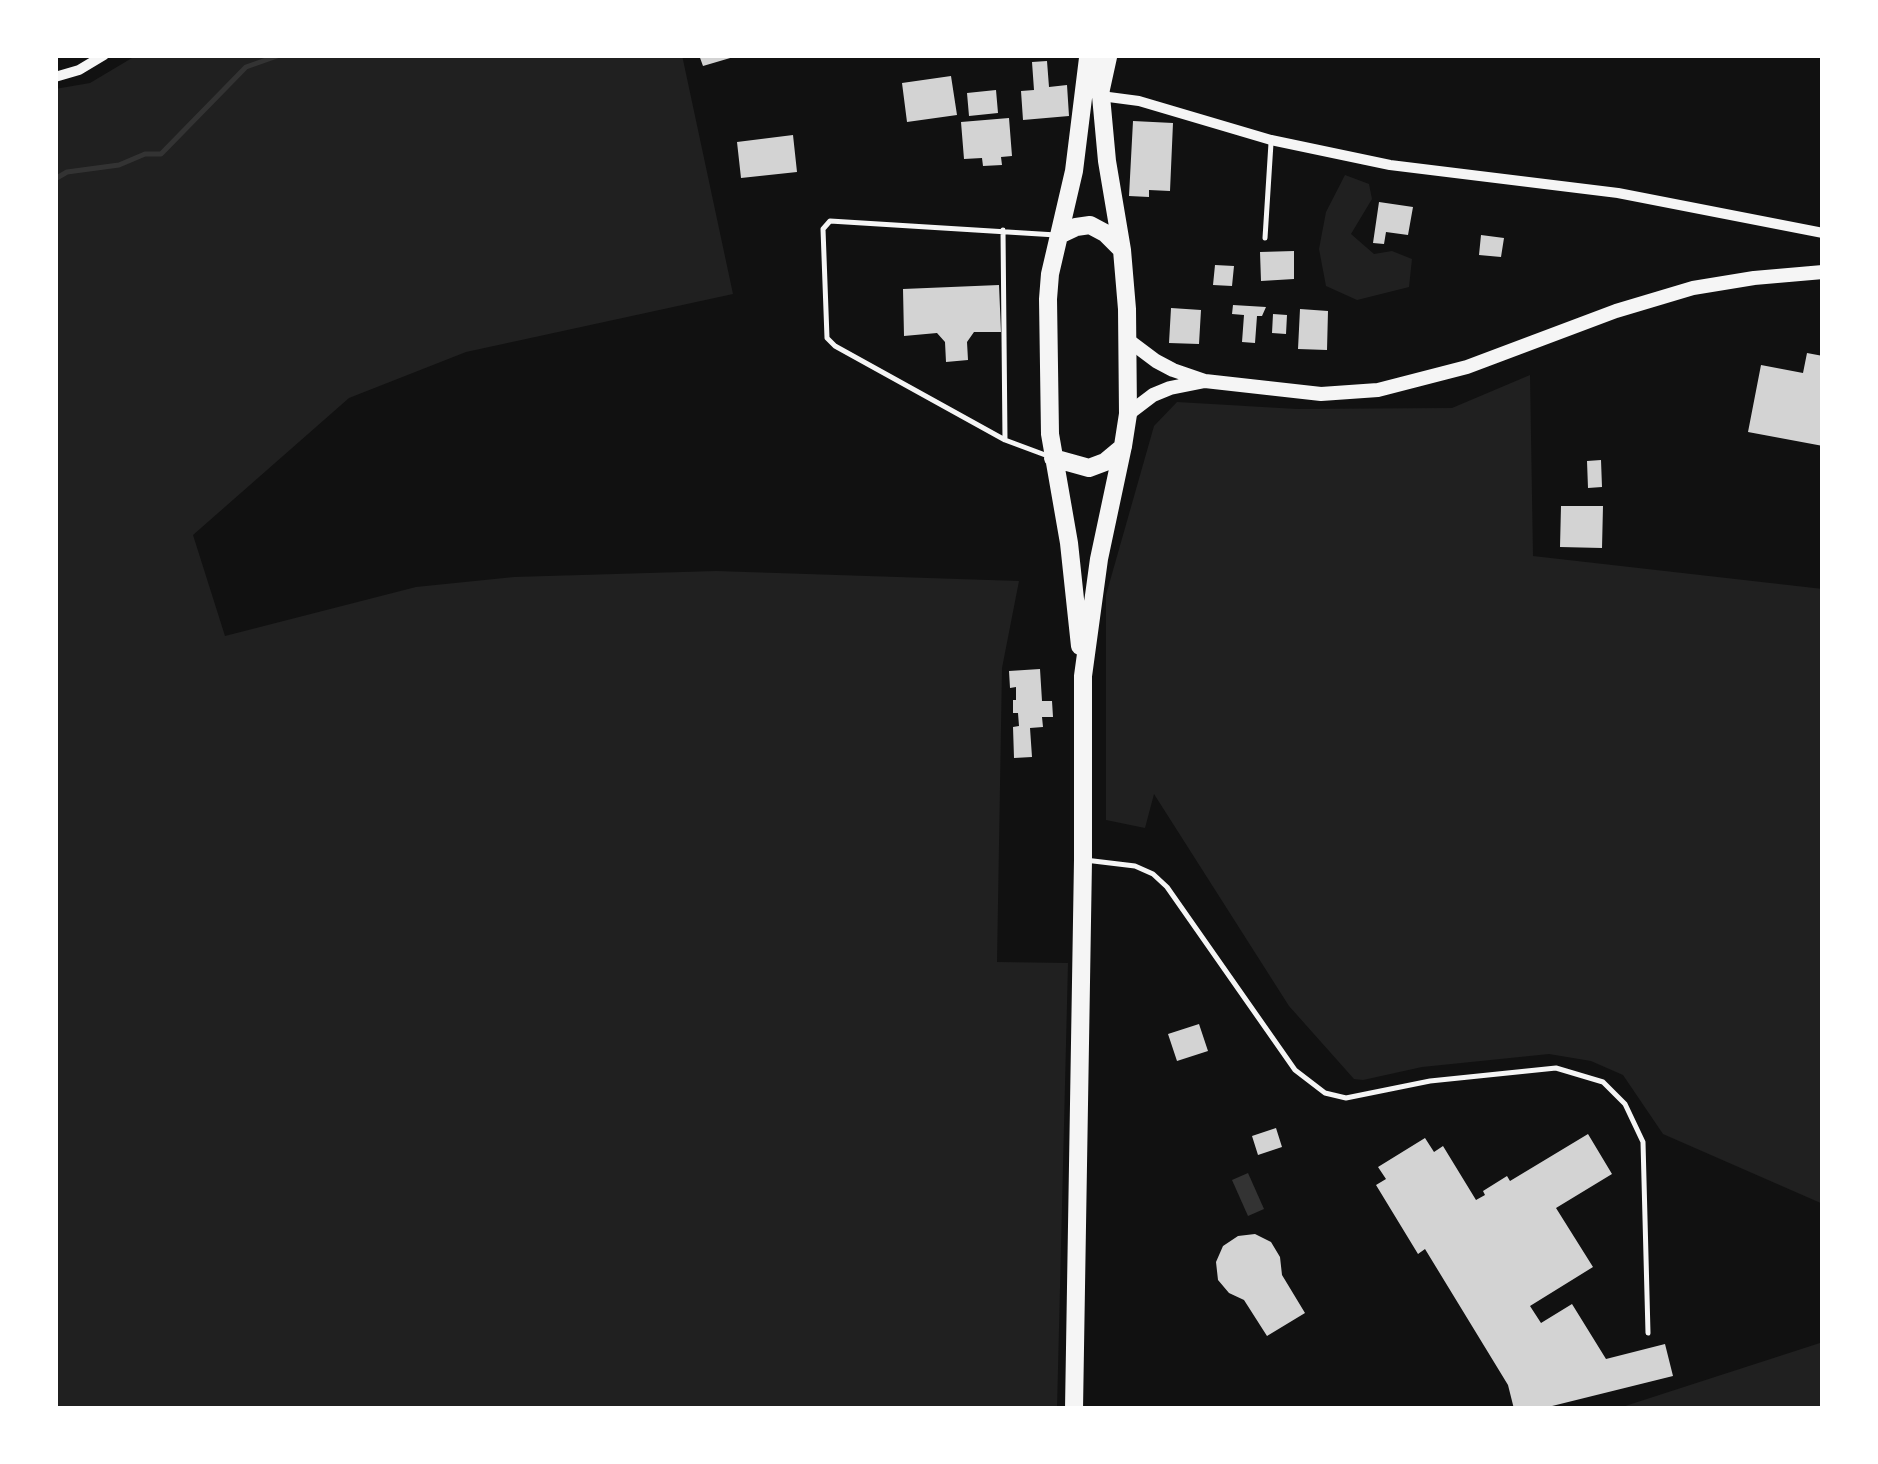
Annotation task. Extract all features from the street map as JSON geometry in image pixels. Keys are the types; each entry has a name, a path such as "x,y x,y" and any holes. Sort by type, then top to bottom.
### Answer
{"highway":[{"path":"1074,1409 1084,676 1098,559 1128,414 1122,250 1107,161 1102,96 1090,55"},
{"path":"1084,676 1069,544 1053,458 1048,405 1048,299 1050,274 1074,171 1090,55"},
{"path":"1060,235 1090,225 1106,233 1122,250"},
{"path":"1053,458 1089,468 1106,462 1123,446"}],"main road":[{"path":"1102,96 1110,55"}],"street":[{"path":"55,78 104,55"},
{"path":"1102,96 1139,101 1271,140 1390,165 1618,192 1823,233"},
{"path":"1128,340 1173,370 1206,381 1320,394 1378,390 1467,368 1616,311 1693,288 1823,272"},
{"path":"1128,414 1153,395 1206,381"}],"lane":[{"path":"1266,238 1271,140"},
{"path":"1053,458 1005,440 827,338 823,228 830,221 1060,235"},
{"path":"1003,230 1005,440"},
{"path":"1083,860 1135,866 1153,874 1167,887 1295,1070 1325,1093 1346,1098 1430,1081 1556,1068 1603,1082 1625,1104 1643,1142 1648,1333"}],"shaded area":[{"path":"137,55 682,55 733,294 466,352 349,398 193,535 225,636 416,587 514,577 716,571 1019,581 1002,668 997,962 1068,963 1057,1409 55,1409 55,89 90,83"},
{"path":"1345,175 1369,184 1372,199 1351,234 1374,254 1392,251 1412,259 1409,287 1357,300 1326,286 1319,249 1326,212"},
{"path":"1530,375 1533,556 1823,589 1823,1204 1663,1134 1623,1075 1591,1061 1549,1054 1422,1067 1354,1079 1289,1006 1154,794 1145,828 1106,820 1106,595 1154,426 1177,402 1297,409 1452,408"},
{"path":"1248,1173 1264,1209 1248,1216 1232,1180"},
{"path":"1823,1342 1823,1409 1616,1409"}],"building":[{"path":"699,55 737,55 737,56 703,66"},
{"path":"1047,61 1049,87 1067,85 1069,116 1023,120 1021,91 1034,90 1032,62"},
{"path":"951,76 957,115 907,122 902,83"},
{"path":"996,90 998,113 969,116 967,93"},
{"path":"1009,118 1012,156 1001,157 1002,165 983,166 982,158 964,159 961,122"},
{"path":"1133,121 1173,123 1170,191 1149,190 1149,197 1129,196"},
{"path":"793,135 797,172 741,178 737,142"},
{"path":"1379,202 1413,207 1408,235 1386,232 1384,244 1373,243"},
{"path":"1481,235 1504,238 1501,257 1479,255"},
{"path":"1294,251 1294,279 1261,281 1260,252"},
{"path":"1215,265 1234,266 1232,286 1213,285"},
{"path":"999,285 1001,332 974,332 967,342 968,360 946,362 945,342 937,333 904,336 903,289"},
{"path":"1233,305 1266,307 1262,316 1257,316 1255,343 1242,342 1244,315 1232,314"},
{"path":"1171,308 1201,310 1199,344 1169,343"},
{"path":"1300,309 1328,311 1327,350 1298,349"},
{"path":"1273,314 1287,315 1286,334 1272,333"},
{"path":"1807,353 1823,356 1823,446 1748,432 1761,365 1803,373"},
{"path":"1601,460 1602,487 1588,488 1587,461"},
{"path":"1561,506 1603,506 1602,548 1560,547"},
{"path":"1040,669 1042,701 1052,701 1053,717 1042,717 1043,727 1030,728 1032,757 1014,758 1013,727 1019,726 1018,713 1013,713 1016,687 1010,688 1009,671"},
{"path":"1199,1024 1208,1051 1177,1061 1168,1034"},
{"path":"1276,1128 1282,1147 1258,1155 1252,1136"},
{"path":"1588,1134 1612,1174 1556,1208 1593,1267 1530,1306 1541,1323 1572,1304 1606,1359 1665,1344 1673,1376 1540,1409 1514,1409 1508,1385 1425,1249 1418,1254 1376,1185 1386,1179 1378,1167 1425,1138 1434,1152 1443,1146 1476,1200 1507,1176 1510,1181"},
{"path":"1255,1234 1271,1242 1280,1257 1282,1275 1305,1313 1267,1336 1244,1300 1229,1293 1218,1280 1216,1262 1223,1246 1238,1236"}],"waterway":[{"path":"55,179 67,172 119,165 145,154 161,154 246,67 280,55"}]}
